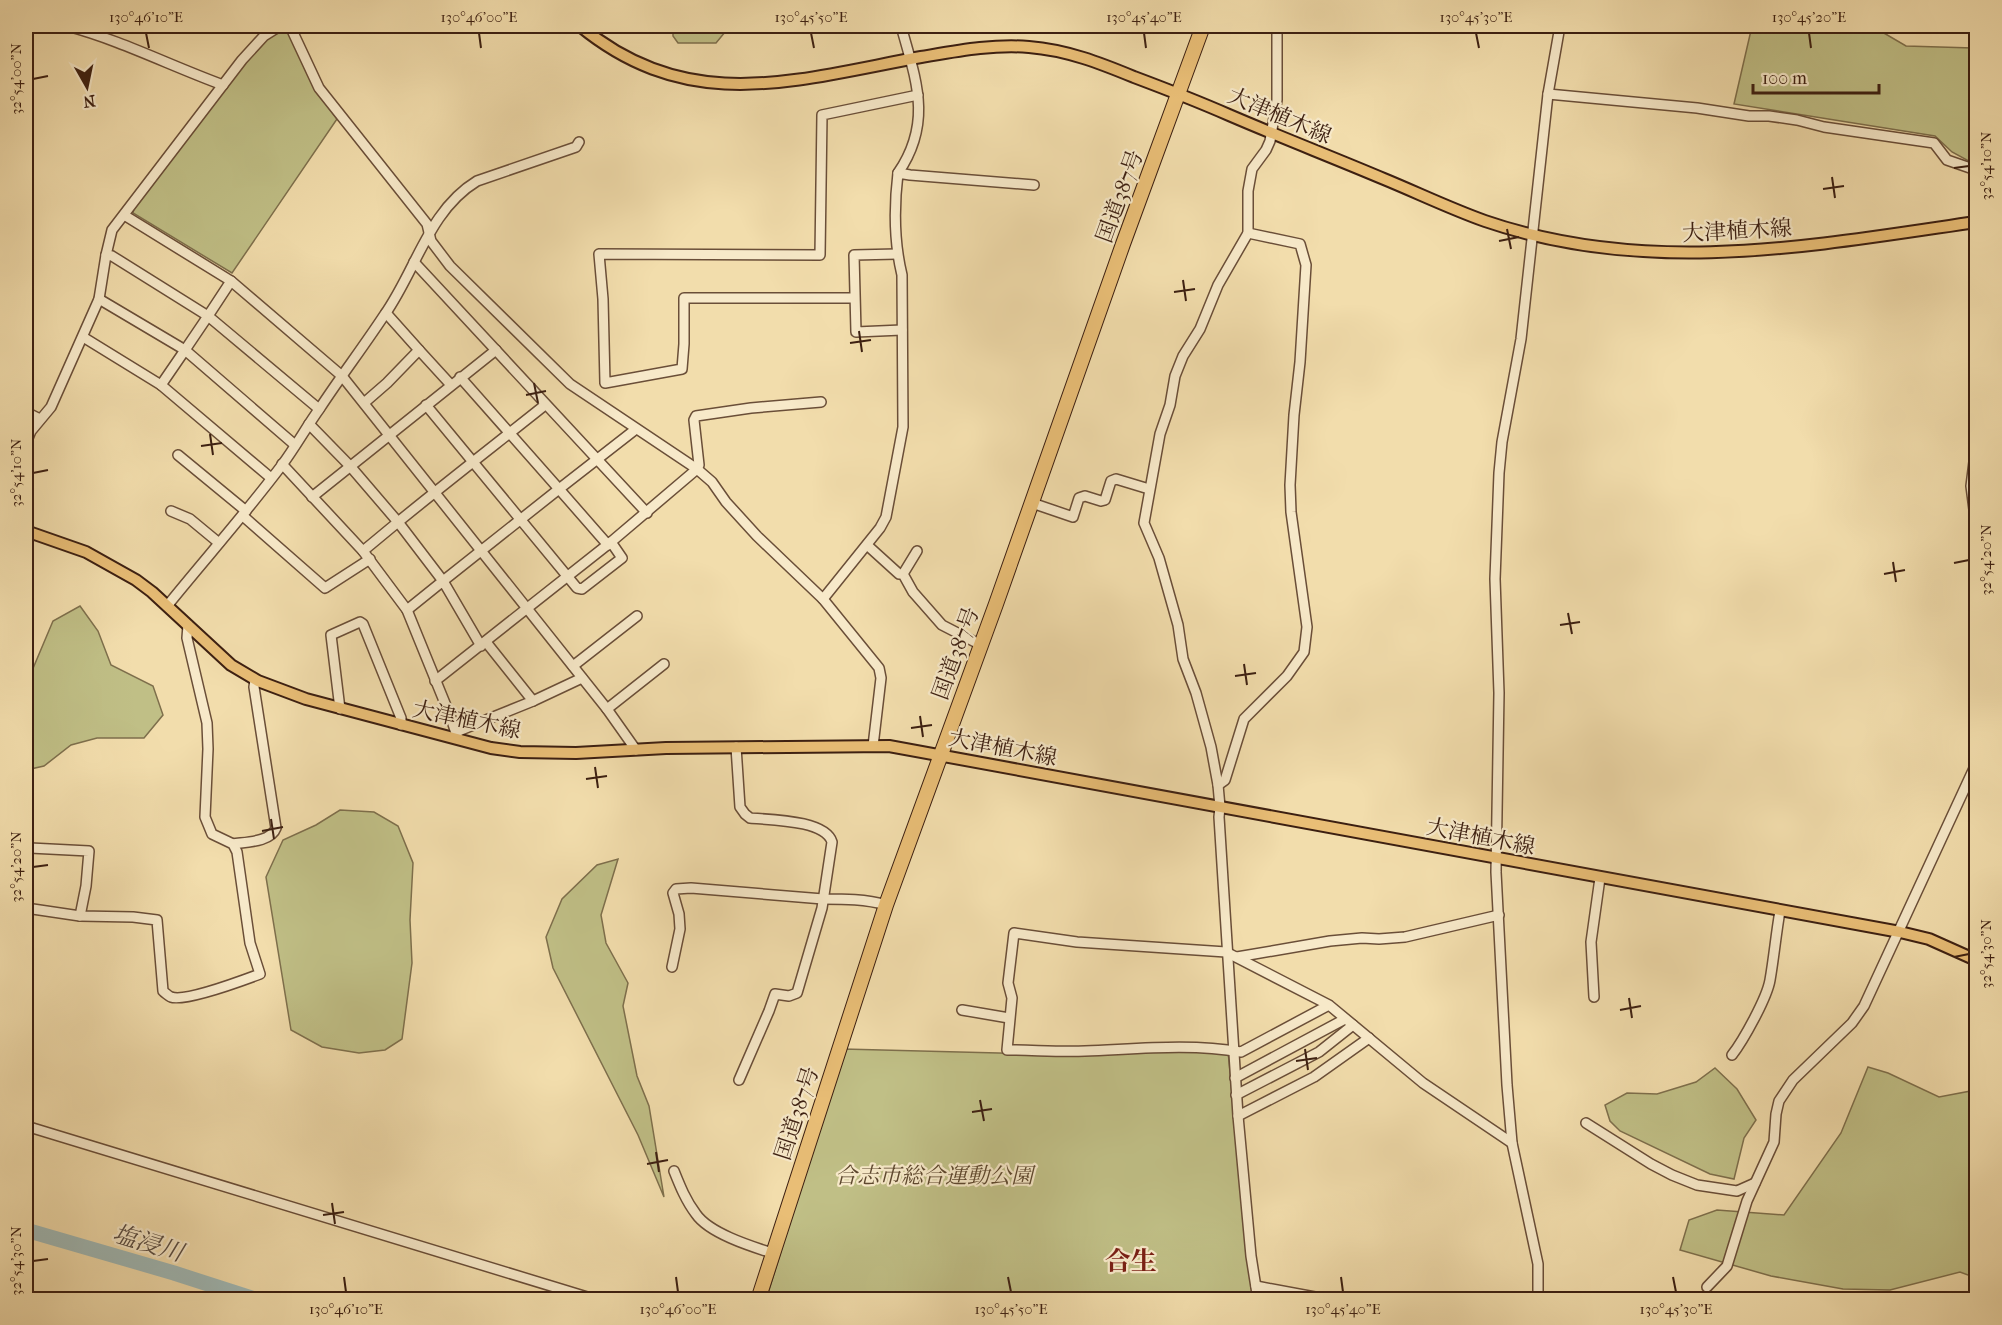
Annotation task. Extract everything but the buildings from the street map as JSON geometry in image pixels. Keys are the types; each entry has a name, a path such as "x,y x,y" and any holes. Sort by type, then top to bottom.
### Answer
{"highway":[{"name":"国道387号","path":"758,1299 886,904 1203,26"}],"main road":[{"name":"大津植木線","path":"580,26 630,59 675,76 712,83 746,85 779,83 987,47 1044,48 1084,57 1178,93 1271,134 1486,221 1532,234 1612,249 1647,252 1746,252 1795,248 1977,222"},
{"name":"大津植木線","path":"26,531 86,552 136,580 231,665 255,680 280,691 401,725 520,752 576,753 736,747 889,746 1900,933 1929,939 1977,960"}],"street":[{"path":"67,26 93,33 223,85"},
{"path":"26,443 31,431 51,407 99,299 105,255 112,230 242,60 264,36 280,26"},
{"path":"290,26 319,88 427,224 431,241 450,266 570,384 697,469 712,482 726,502 757,536 823,599 881,673 873,746"},
{"path":"823,599 867,545 886,517 903,427 902,275 897,254 896,190 898,173 909,157 918,133 920,119 918,95 902,26"},
{"path":"1258,1299 1251,1256 1234,1078 1218,785 1211,747 1196,693 1183,659 1178,626 1166,581 1144,523 1160,434 1170,405 1175,376 1200,328 1218,285 1248,233 1248,191 1252,170 1266,150 1277,100 1276,26"},
{"path":"1538,1299 1538,1264 1512,1143 1507,1085 1496,858 1499,693 1495,579 1502,442 1521,339 1548,94 1560,26"},
{"path":"1548,94 1697,108 1749,116 1770,116 1824,127 1934,143 1947,160 1977,170"},
{"path":"854,298 684,298 682,369 605,383 603,299 599,255 820,255 822,115 918,95"},
{"path":"167,606 272,478 386,313 400,291 429,233 466,188 477,181 576,147 579,142"},
{"path":"898,173 1034,186"},
{"path":"124,214 231,281 342,376 607,709 636,750"},
{"path":"1218,785 1225,780 1244,719 1287,676 1304,652 1307,627 1291,512 1290,485 1306,265 1300,244 1248,233"},
{"path":"897,254 854,255 856,332 902,330"},
{"path":"105,255 112,256 208,316 319,409"},
{"path":"414,262 647,513"},
{"path":"161,385 231,281"},
{"path":"99,299 185,350 295,445"},
{"path":"386,313 451,385"},
{"path":"83,337 161,385 272,478"},
{"path":"364,403 419,350"},
{"path":"312,497 496,350"},
{"path":"426,405 577,588 582,590 622,558 460,377"},
{"path":"435,681 610,543 697,469 699,465 694,420 696,416 751,408 821,402"},
{"path":"363,551 545,405"},
{"path":"26,412 40,419"},
{"path":"309,424 350,466 398,522 443,580 483,644 533,701"},
{"path":"407,610 636,429"},
{"path":"1977,446 1971,486 1977,525"},
{"path":"178,455 324,588 370,559"},
{"path":"282,464 370,559 407,610 457,736 582,678"},
{"path":"1032,503 1073,517 1079,498 1085,496 1105,500 1111,481 1116,479 1149,489"},
{"path":"171,511 190,519 219,543"},
{"path":"867,545 899,574 903,574 914,592 942,625 981,645"},
{"path":"903,574 917,551"},
{"path":"573,666 637,616"},
{"path":"340,708 332,636 360,622 363,624 391,692 401,718 401,725"},
{"path":"188,625 187,638 207,723 205,817 212,834 233,844 268,838 274,834 276,828 254,687 255,680"},
{"path":"607,709 664,664"},
{"path":"736,747 740,807 745,814 750,818 817,826 830,836 832,848 823,899 797,993 789,996 775,994 739,1080"},
{"path":"1707,1287 1727,1266 1747,1201 1774,1142 1779,1101 1793,1080 1852,1023 1864,1006 1975,769"},
{"path":"26,908 80,916 157,920 163,991 170,997 184,998 243,981 260,974 250,943 237,852 233,844"},
{"path":"30,848 89,852 80,916"},
{"path":"1594,997 1591,942 1600,878"},
{"path":"672,967 680,929 679,914 673,893 676,889 886,904"},
{"path":"1732,1055 1742,1042 1769,983 1780,910"},
{"path":"1237,957 1330,941 1405,937 1499,915"},
{"path":"1329,1005 1241,1052 1227,1049 1165,1047 1082,1051 1007,1050 1012,998 1008,983 1014,933 1077,942 1226,952 1329,1005 1423,1083 1512,1143"},
{"path":"963,1008 1009,1015"},
{"path":"1234,1078 1345,1019"},
{"path":"1236,1095 1319,1052 1353,1025"},
{"path":"1238,1116 1314,1077 1370,1038"},
{"path":"1586,1123 1652,1164 1697,1185 1737,1191 1755,1183"},
{"path":"26,1126 597,1299"},
{"path":"674,1171 696,1214 705,1224 747,1245 772,1253"},
{"path":"1256,1286 1331,1299"}],"green space":[{"path":"673,26 730,26 716,43 678,43 673,36"},
{"path":"1752,26 1880,26 1877,29 1906,46 1973,48 1976,50 1976,165 1952,152 1935,136 1734,104"},
{"path":"282,30 290,33 316,90 337,119 232,273 133,213 134,208 246,62 266,38"},
{"path":"80,606 98,631 111,665 153,686 163,715 144,738 97,738 71,745 44,766 26,770 26,685 53,621"},
{"path":"340,810 374,812 398,826 413,863 410,920 412,963 402,1039 385,1050 359,1053 322,1047 291,1030 266,877 283,840 316,825"},
{"path":"618,859 601,915 606,943 628,983 623,1006 637,1076 649,1106 664,1197 638,1135 553,968 546,937 562,899 597,865"},
{"name":"合志市総合運動公園","path":"843,1049 1081,1055 1228,1051 1247,1256 1254,1299 766,1300"},
{"path":"1868,1067 1888,1073 1939,1097 1976,1090 1976,1278 1960,1272 1890,1290 1843,1289 1771,1276 1680,1250 1689,1220 1717,1210 1784,1215 1841,1133"},
{"path":"1715,1068 1737,1089 1756,1120 1744,1138 1734,1179 1710,1174 1620,1131 1610,1121 1605,1105 1627,1093 1657,1094 1696,1082"}],"waterway":[{"name":"塩浸川","path":"26,1230 258,1300"}],"district":[{"name":"合生","path":"1131,1261"}]}
